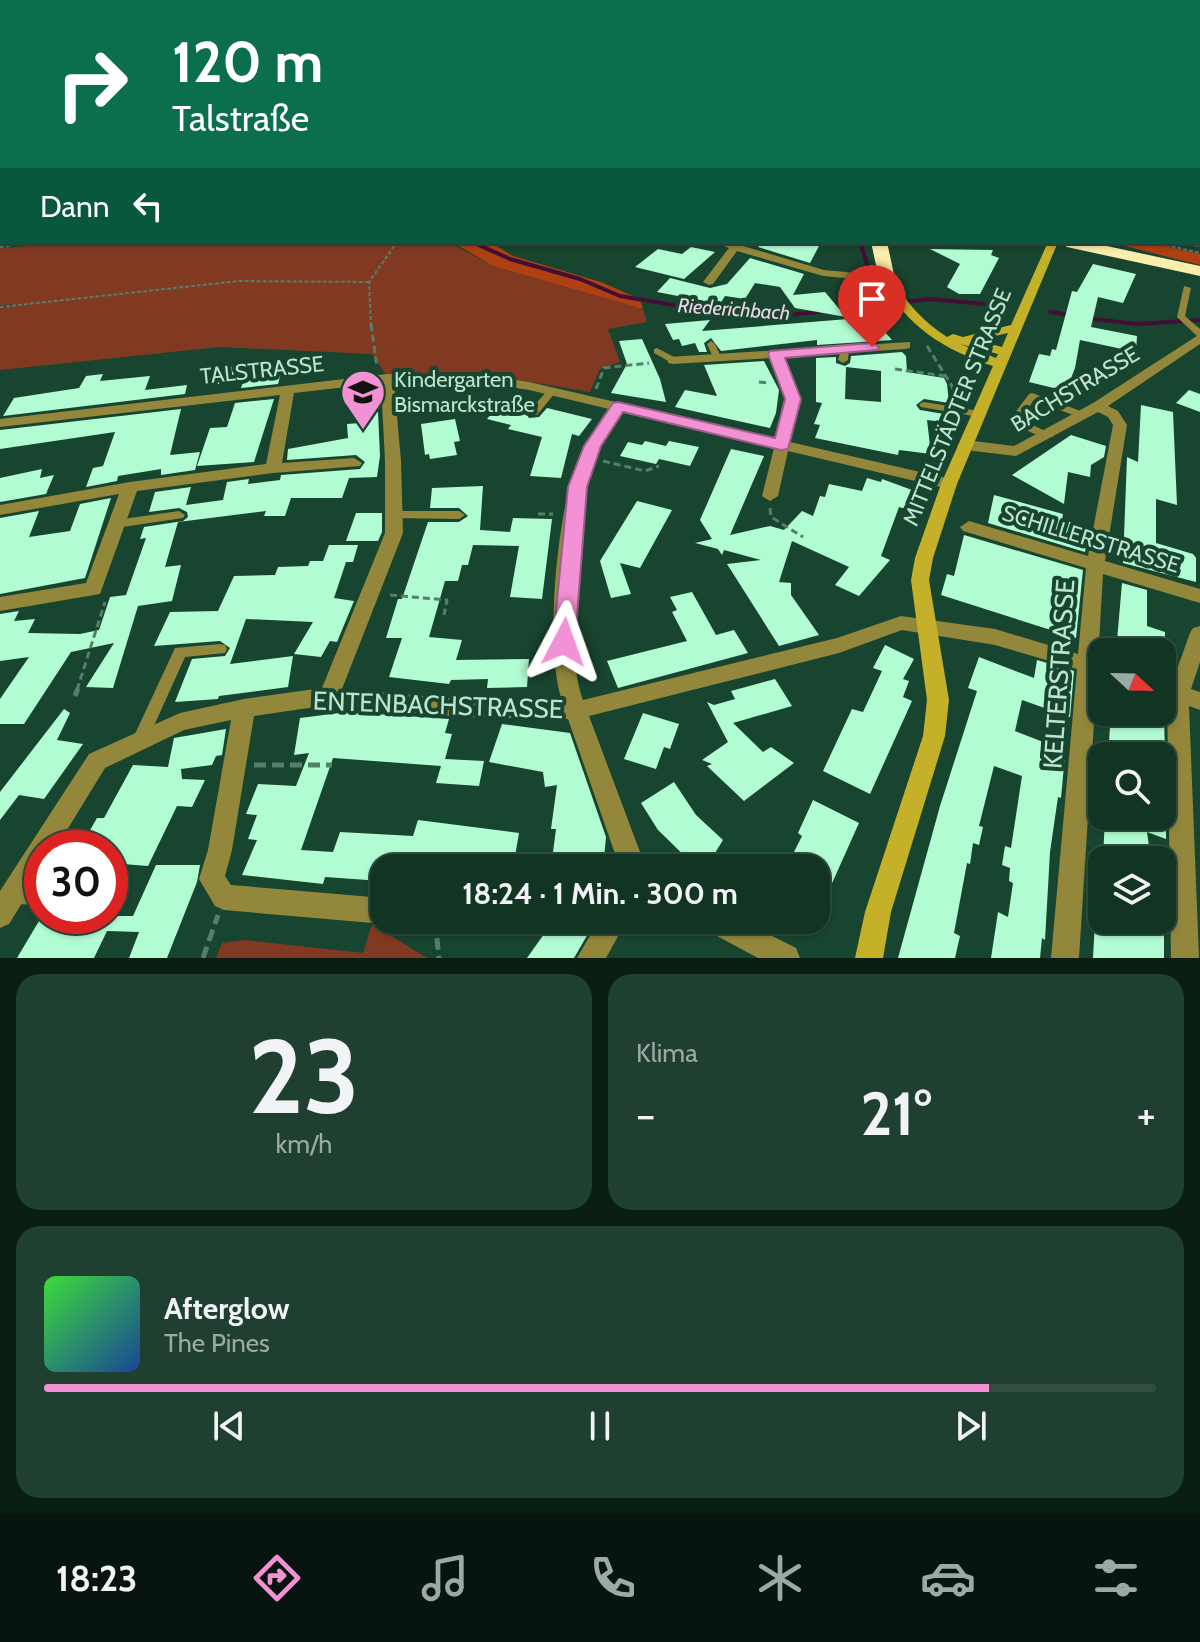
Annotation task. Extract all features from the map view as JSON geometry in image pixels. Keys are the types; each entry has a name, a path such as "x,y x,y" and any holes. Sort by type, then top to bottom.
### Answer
{"highway":[{"path":"879,244 887,279"},
{"path":"1076,244 1200,271"}],"main road":[{"name":"MITTELSTÄDTER STRASSE","path":"869,958 878,912 934,736 938,700 920,580 937,513 1051,246"},
{"path":"887,279 908,312 924,327 954,347 1003,358"},
{"path":"924,327 1003,358"},
{"path":"946,336 984,337 1018,327"}],"street":[{"path":"725,244 823,273 887,279"},
{"path":"709,282 735,247"},
{"name":"BACHSTRASSE","path":"965,445 1016,451 1090,410 1198,334"},
{"path":"673,360 844,354 905,345"},
{"path":"770,496 793,399 776,354"},
{"path":"329,696 394,533 393,461 383,378"},
{"name":"TALSTRASSE","path":"0,423 383,378 479,378 552,391 949,484"},
{"path":"273,468 288,389"},
{"path":"618,407 587,457 573,514 564,642 565,671 628,854"},
{"name":"KELTERSTRASSE","path":"1090,410 1113,414 1120,425 1095,565 1096,638"},
{"path":"0,510 130,487 273,468 354,463"},
{"path":"0,604 93,589 130,487"},
{"name":"SCHILLERSTRASSE","path":"969,527 1200,596"},
{"name":"ENTENBACHSTRASSE","path":"53,830 97,761 180,722 244,708 329,696 459,708 577,710 839,645 901,623 995,637 1088,665"},
{"path":"1185,958 1180,695 1200,633"},
{"path":"244,708 212,879 224,897 370,910"},
{"name":"KELTERSTRASSE","path":"1065,958 1090,726"},
{"path":"591,958 606,934"},
{"path":"740,934 786,958"}],"lane":[{"path":"1187,288 1181,317 1198,334"},
{"path":"711,344 717,357"},
{"path":"657,351 673,360"},
{"path":"533,413 552,391"},
{"path":"1049,435 1024,425 1016,418 1032,396 1090,410"},
{"path":"924,405 979,414"},
{"path":"116,524 179,515"},
{"path":"394,515 459,515"},
{"path":"143,734 180,652 220,649"}],"path":[{"path":"383,378 369,313 369,282 396,244"},
{"path":"1162,244 1200,253"},
{"path":"0,247 11,246"},
{"path":"0,307 239,281 369,282"},
{"path":"908,312 907,318 952,386 957,410"},
{"path":"591,400 604,368 673,360"},
{"path":"895,369 946,376"},
{"path":"587,457 645,471 659,466"},
{"path":"770,496 771,517 803,537"},
{"path":"75,696 108,593 93,589"},
{"path":"370,594 447,600 444,615"},
{"path":"235,765 332,765"},
{"path":"203,958 224,897"},
{"path":"436,934 439,958"}],"shaded area":[{"path":"452,244 493,266 643,309 647,322 608,329 620,362 600,369 590,392 500,377 386,375 372,354 219,347 0,370 0,308 22,304 0,305 0,248"},
{"path":"455,244 493,244 513,256 601,282 640,299 643,309 493,266"},
{"path":"1117,244 1156,244 1200,254 1200,265"},
{"path":"370,930 370,934 388,934 427,958 216,958 222,943 245,940 363,953"}],"building":[{"path":"761,244 819,246 810,263 758,247"},
{"path":"691,247 715,252 684,279 635,267 658,249 682,254"},
{"path":"930,249 993,250 991,255 999,258 980,294 959,294 947,287 960,264"},
{"path":"750,258 804,274 793,295 825,292 846,317 795,308 780,287 755,283 745,299 725,296 720,304 657,292 670,278 710,288 727,284"},
{"path":"1093,264 1136,274 1123,303 1098,297 1091,327 1137,336 1136,352 1080,340 1075,368 1066,391 1029,382 1039,354 1050,356 1052,349 1056,350 1072,291 1077,292"},
{"path":"848,319 851,323 875,321 892,340 817,345 817,340 721,351 711,338 704,343 707,352 699,352 695,343 682,346 679,339 673,340 665,324 710,320 702,331"},
{"path":"642,339 660,379 666,402 611,393 627,364 619,341"},
{"path":"902,352 906,356 907,372 944,378 949,403 924,399 916,405 920,410 950,415 951,423 927,420 931,454 899,450 898,455 815,438 820,425 814,424 822,403 816,402 816,358 836,357 836,363 845,366 850,363 851,356","holes":["846,367 881,371 881,402 845,399"]},
{"path":"764,361 779,390 770,428 675,407 685,390 717,396 704,365"},
{"path":"245,365 242,381 217,384 222,368"},
{"path":"282,369 278,384 241,388 246,373"},
{"path":"103,374 100,381 150,376 145,390 187,385 185,394 3,416 14,398 79,388 86,376"},
{"path":"1189,390 1200,394 1200,412 1176,403"},
{"path":"505,398 531,404 525,412 529,418 539,417 547,408 592,419 579,436 572,434 561,478 530,476 542,437 508,429 511,425 487,419"},
{"path":"274,399 254,462 197,466 210,428 227,427 235,403"},
{"path":"1141,405 1173,412 1177,505 1156,499 1156,543 1193,554 1196,558 1196,582 1123,563 1127,457 1138,462"},
{"path":"181,409 170,455 200,452 195,470 161,475 161,469 118,476 117,481 86,487 93,468 103,466 115,432 0,449 0,430"},
{"path":"378,412 380,456 377,477 349,478 342,498 291,498 285,516 264,516 266,511 178,522 165,567 181,565 172,601 138,606 113,688 86,687 114,643 71,652 24,724 0,724 0,699 29,657 0,661 0,614 19,611 14,621 35,619 28,633 80,634 99,630 110,597 126,595 146,538 140,539 144,527 183,521 188,517 187,512 179,508 149,512 155,492 191,487 186,505 223,500 227,482 249,479 248,484 280,480 281,475 360,469 365,462 356,455 287,460 288,449 348,438 347,424 360,423 360,414"},
{"path":"455,419 460,441 454,442 457,455 430,459 429,454 425,455 421,424"},
{"path":"1071,435 1106,446 1104,457 1091,465 1090,477 1068,472 1064,504 1012,475"},
{"path":"645,441 666,446 669,441 699,447 690,466 659,459 656,464 620,456 628,442 642,445"},
{"path":"731,449 764,456 730,535 770,526 784,530 802,511 813,516 820,496 825,497 829,484 862,491 867,478 881,482 882,479 923,494 916,512 899,507 881,556 890,560 859,596 835,585 849,567 792,541 779,582 791,583 791,595 819,635 779,646 727,564 761,560 724,550 722,555 718,549 695,543 712,539 700,520"},
{"path":"42,469 40,478 54,475 46,494 0,502 0,478"},
{"path":"483,486 480,530 510,532 513,518 552,519 542,599 510,597 519,546 473,545 468,565 462,565 458,581 445,581 429,637 462,640 456,660 529,659 527,687 487,688 488,679 451,680 449,684 389,677 402,638 386,638 428,522 459,522 468,516 459,508 430,508 432,488"},
{"path":"994,495 1063,514 1062,520 1089,527 1085,552 988,523"},
{"path":"111,498 85,578 0,594 0,518 39,511 29,537 70,531 80,504"},
{"path":"637,501 672,510 640,568 620,563 631,594 611,598 600,561"},
{"path":"356,513 382,513 382,532 378,541 346,541"},
{"path":"964,535 1083,570 1076,638 941,595 947,574 954,576"},
{"path":"329,545 358,545 353,562 346,562 334,598 354,601 337,642 330,641 321,657 294,654 313,622 246,619 230,664 293,656 288,687 219,696 218,699 175,702 192,659 225,656 230,648 220,641 154,646 170,612 218,611 234,576 275,575 278,567 308,566 310,561 323,561"},
{"path":"1122,583 1147,590 1147,626 1165,632 1165,638 1117,638"},
{"path":"692,592 716,635 734,630 748,653 618,688 607,661 687,641 672,612 677,610 670,597"},
{"path":"885,645 914,659 903,679 909,681 903,697 912,701 870,794 823,771 852,709 863,712 882,671 873,668"},
{"path":"979,657 1034,678 1037,660 1074,671 1070,717 1022,700 1015,731 1051,745 1051,750 1065,755 1061,798 1058,797 1050,852 1045,940 1042,938 1040,958 991,958 998,912 1008,917 1013,883 1009,881 1010,868 1002,865 1005,846 1011,848 1022,776 994,766 979,826 983,827 979,845 973,843 970,864 967,863 954,933 960,936 955,958 898,958 940,806 977,691 968,688"},
{"path":"775,679 792,706 733,723 763,752 771,747 794,763 744,801 707,766 712,764 702,760 728,742 707,702 714,705 735,699 731,691"},
{"path":"64,709 70,713 57,740 83,744 44,799 19,795 0,820 0,792"},
{"path":"347,712 449,719 445,733 452,734 445,759 484,761 479,786 436,783 441,766 333,758 301,850 333,852 340,832 413,836 418,820 519,833 515,854 370,854 370,880 325,877 323,884 242,875 257,840 248,839 257,815 246,814 258,784 296,786 309,753 294,755 300,718"},
{"path":"643,713 679,724 670,749 664,747 656,769 624,759"},
{"path":"502,724 570,733 606,837 604,854 553,854 556,829 551,829 557,785 545,787 543,772 489,762"},
{"path":"1110,726 1164,726 1165,742 1109,742"},
{"path":"226,729 222,755 216,756 212,765 181,769 182,779 205,780 192,807 177,806 148,866 128,864 128,830 90,830 97,818 104,818 133,765 168,767 174,738"},
{"path":"674,782 696,815 723,840 717,854 683,854 658,830 641,803"},
{"path":"813,800 859,823 830,888 830,854 793,854 802,836 798,833"},
{"path":"1104,830 1166,830 1166,839 1147,832 1149,846 1104,846"},
{"path":"156,865 200,865 197,882 167,958 129,958 139,932 128,932 128,916 133,916"},
{"path":"31,934 106,934 94,958 17,958"},
{"path":"544,934 588,934 574,958 527,958"},
{"path":"1094,934 1164,934 1164,958 1093,958"}],"waterway":[{"name":"Riederichbach","path":"476,244 510,259 580,279 620,296 708,311 790,315 931,299 1005,306"},
{"path":"861,244 868,267"},
{"path":"873,288 879,303"},
{"name":"Riederichbach","path":"1050,312 1070,315"},
{"name":"Riederichbach","path":"1085,318 1137,324 1200,320"}],"place":[{"name":"Kindergarten Bismarckstraße","path":"363,431"}],"route":[{"path":"564,642 577,487 593,446 618,407 781,445 793,399 776,354 872,347"}]}
